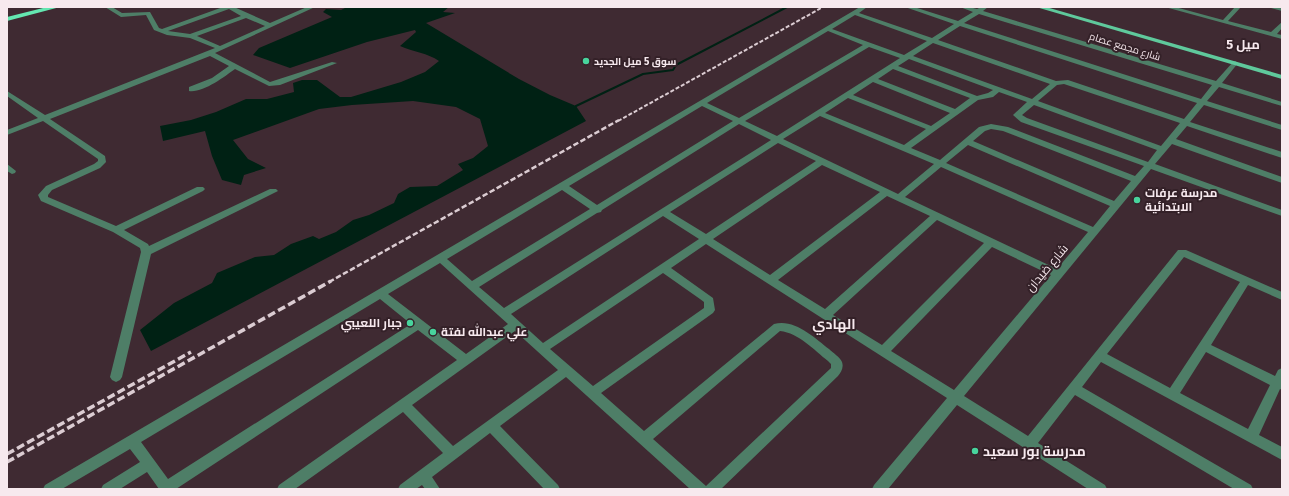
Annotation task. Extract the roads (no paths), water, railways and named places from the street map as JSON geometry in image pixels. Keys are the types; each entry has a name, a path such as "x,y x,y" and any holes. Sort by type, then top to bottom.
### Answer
{"highway":[{"path":"7,19 56,7"}],"main road":[{"path":"1039,7 1282,77"},
{"path":"1060,7 1282,70"}],"street":[{"path":"108,7 121,15 140,12 148,13 154,27 160,32 192,36 220,48"},
{"path":"160,32 229,7 271,26"},
{"path":"7,133 210,53 312,7"},
{"path":"50,489 864,7"},
{"path":"908,7 1282,128"},
{"name":"شارع مجمع عصام","path":"963,7 982,9 1282,104"},
{"path":"1168,7 1282,37"},
{"path":"1224,22 1238,7"},
{"path":"1273,7 1282,9"},
{"path":"503,314 982,9"},
{"path":"854,13 1056,83 1068,82 1184,123 1282,155"},
{"path":"192,36 246,16"},
{"path":"1272,35 1282,24"},
{"path":"827,29 999,89 1162,149"},
{"path":"472,286 598,210 739,121 869,44"},
{"path":"210,53 271,84 334,63"},
{"name":"شارع ضيدان","path":"879,489 1234,63"},
{"path":"192,89 215,80 234,66"},
{"path":"892,66 976,98"},
{"path":"872,79 954,112"},
{"path":"1056,83 1034,102 1018,113 1018,117 1282,213"},
{"path":"905,148 954,112 976,98 990,95 999,89"},
{"path":"7,93 103,160 97,166 49,188 44,193 43,197 116,230 144,246 146,252 116,377"},
{"path":"847,94 932,129"},
{"path":"701,103 1058,274"},
{"path":"819,113 905,148 1094,231"},
{"path":"899,198 966,141 985,127 998,126 1137,180"},
{"path":"1170,140 1282,180"},
{"path":"966,141 1116,205"},
{"path":"542,349 707,240 822,161"},
{"path":"562,186 598,210"},
{"path":"116,230 200,189"},
{"path":"146,252 273,191"},
{"path":"770,280 886,192"},
{"path":"663,212 1100,489"},
{"path":"826,315 936,216"},
{"path":"883,352 991,242"},
{"path":"1029,444 1182,252 1282,296"},
{"path":"440,258 700,489"},
{"path":"592,393 709,310 709,301 704,296 664,268"},
{"path":"1172,395 1246,280"},
{"path":"380,294 465,360"},
{"path":"132,441 167,488 419,324"},
{"path":"284,489 515,325"},
{"path":"644,439 778,327 786,327 794,331 832,358 837,363 837,368 834,373 711,489"},
{"path":"1203,346 1280,380 1251,437"},
{"path":"1100,355 1282,454"},
{"path":"405,489 566,370"},
{"path":"1074,388 1246,489"},
{"path":"403,404 453,454"},
{"path":"491,425 552,489"},
{"path":"108,489 149,464"},
{"path":"423,476 433,489"}],"waterway":[{"path":"576,106 643,74 673,70 676,65 787,7"}],"railway":[{"path":"618,121 823,7"},
{"path":"329,282 619,120"},
{"path":"7,462 331,281"},
{"path":"7,454 191,352"}],"place":[{"name":"سوق 5 ميل الجديد","path":"586,61"},
{"name":"مدرسة عرفات الابتدائية","path":"1137,200"},
{"name":"جبار اللعيبي","path":"410,323"},
{"name":"علي عبدالله لفتة","path":"433,332"},
{"name":"مدرسة بور سعيد","path":"975,451"}],"district":[{"name":"5 ميل","path":"1243,44"},
{"name":"الهادي","path":"834,324"}]}
